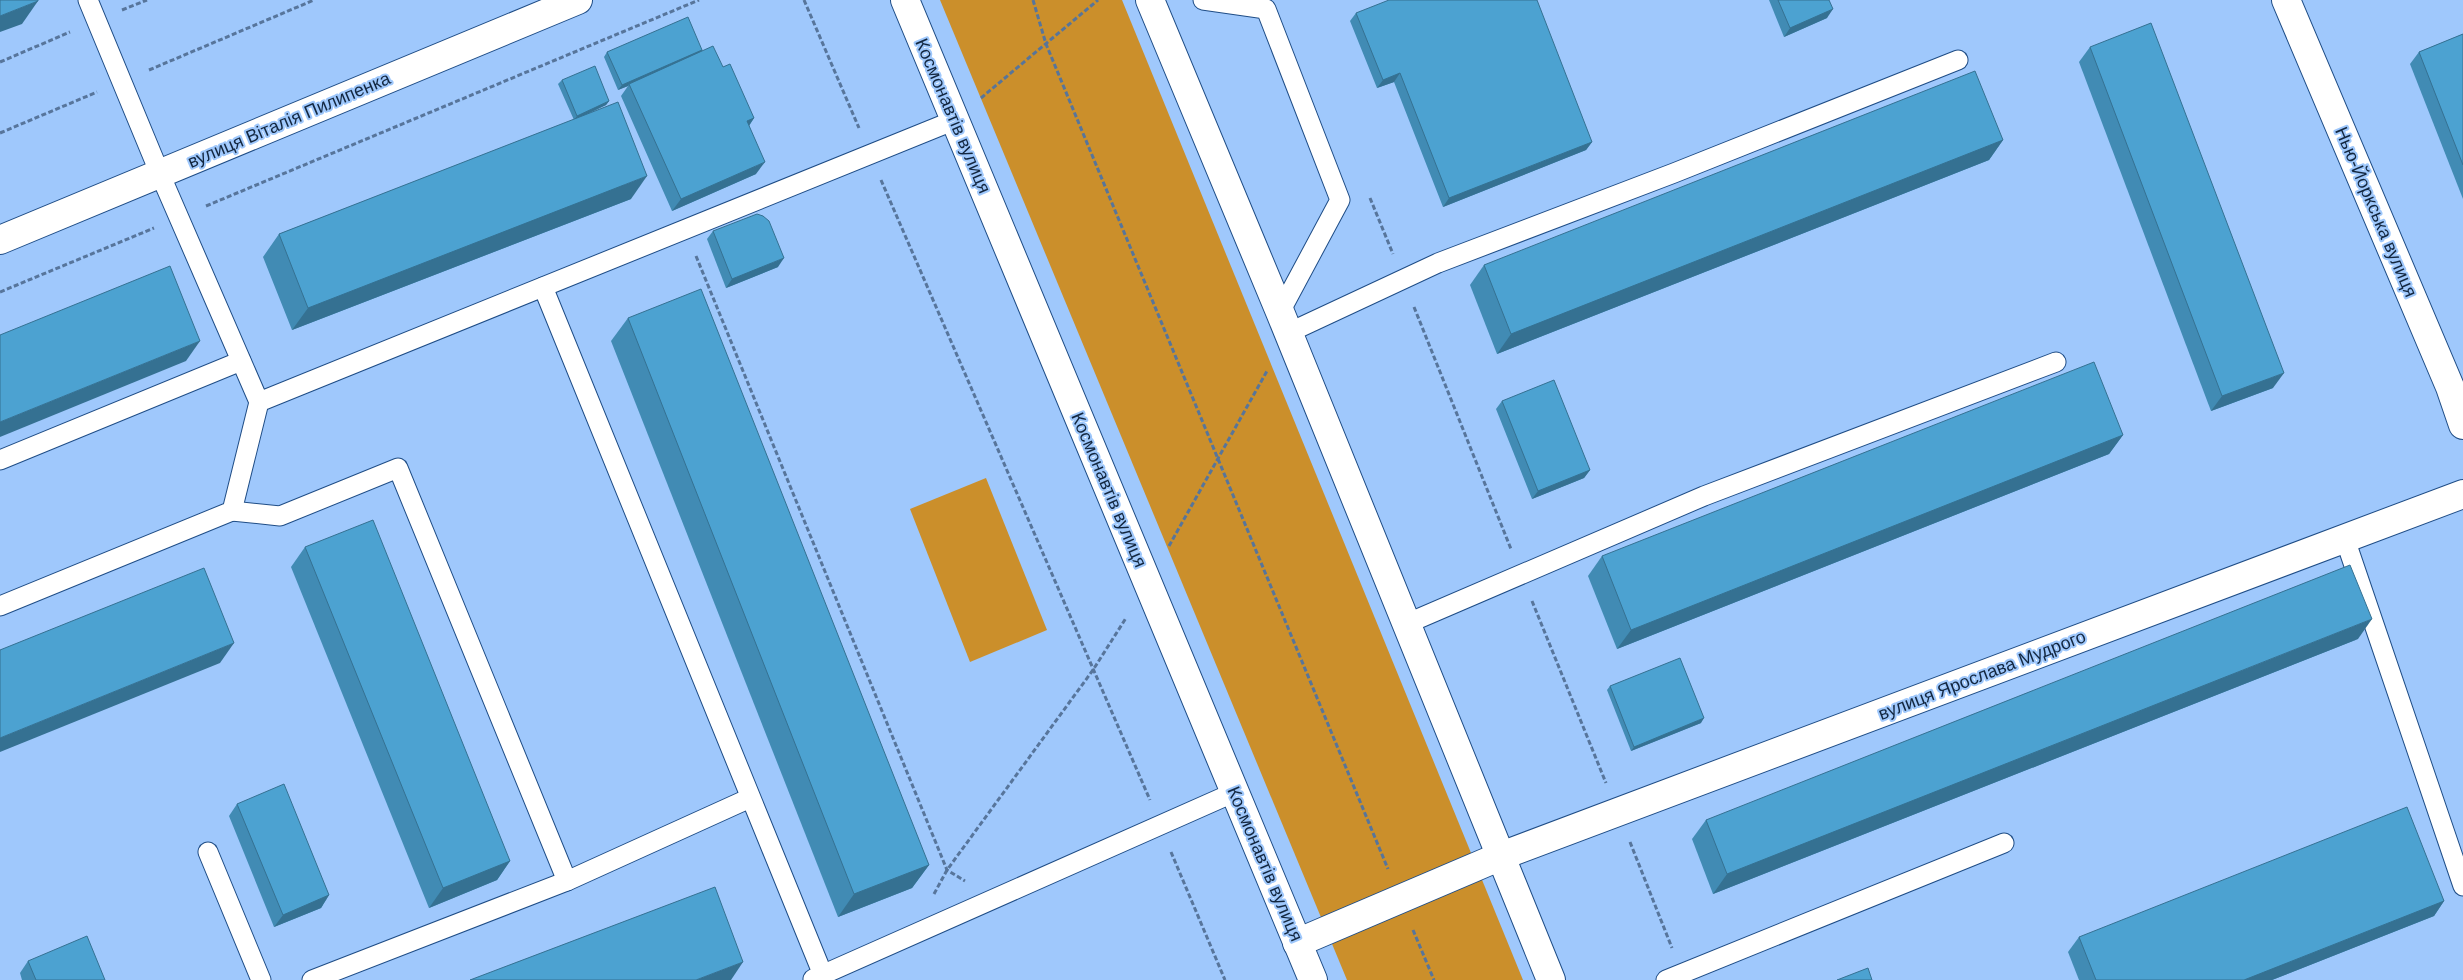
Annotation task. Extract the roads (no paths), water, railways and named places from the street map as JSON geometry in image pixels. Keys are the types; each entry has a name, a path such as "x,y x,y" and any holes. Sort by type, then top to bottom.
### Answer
{"street":[{"name":"вулиця Віталія Пилипенка","path":"0,240 578,0"},
{"name":"Космонавтів вулиця","path":"905,0 1313,980"},
{"path":"1150,0 1284,323 1551,980"},
{"name":"Нью-Йоркська вулиця","path":"2286,0 2450,387 2463,426"},
{"name":"вулиця Ярослава Мудрого","path":"1298,943 1501,856 2463,494"}],"lane":[{"path":"88,0 160,174 259,402 232,511"},
{"path":"1203,0 1266,9 1340,200 1284,323"},
{"path":"1284,323 1958,60"},
{"path":"259,402 954,120"},
{"path":"543,287 750,798 817,977 1235,792"},
{"path":"0,460 241,361"},
{"path":"1406,624 1704,496 2056,362"},
{"path":"0,606 232,511 280,516 398,468 567,880"},
{"path":"2345,539 2463,886"},
{"path":"312,980 567,880 750,798"},
{"path":"1674,977 2004,843"},
{"path":"208,852 261,980"}]}
